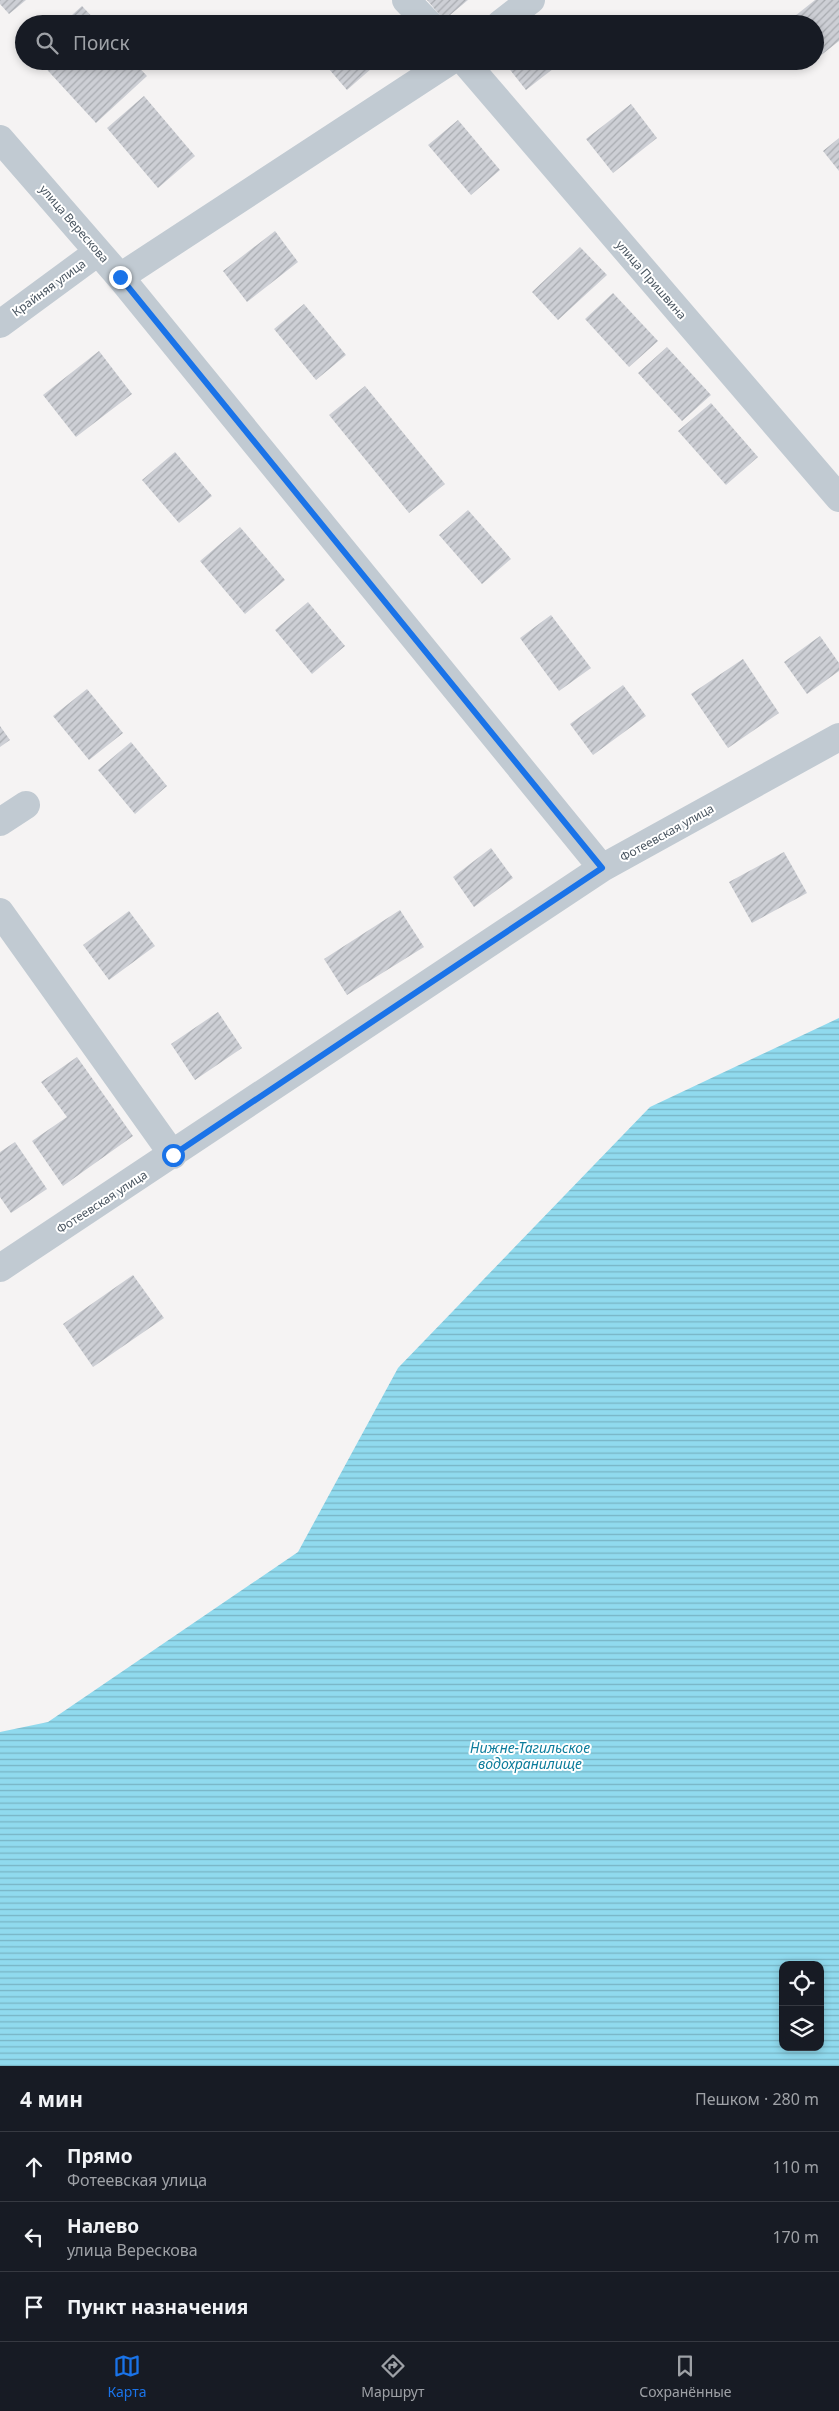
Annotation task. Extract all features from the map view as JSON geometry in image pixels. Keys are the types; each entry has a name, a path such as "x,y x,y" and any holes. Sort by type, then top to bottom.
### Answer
{"street":[{"path":"406,0 420,15"},
{"path":"512,15 532,0"},
{"path":"120,277 436,70"},
{"name":"улица Пришвина","path":"472,70 839,498"},
{"name":"улица Верескова","path":"0,139 120,277 602,868"},
{"name":"Крайняя улица","path":"0,324 98,252"},
{"name":"Фотеевская улица","path":"0,1268 173,1155 602,868 839,737"},
{"path":"0,822 26,805"},
{"path":"0,912 173,1155"}],"water":[{"name":"Нижне-Тагильское водохранилище","path":"839,1018 839,2066 0,2066 0,1732 48,1722 298,1552 398,1368 650,1107"}],"building":[{"path":"0,0 26,0 9,14 0,4"},
{"path":"427,0 468,0 450,15 440,15"},
{"path":"815,0 839,0 839,41 824,53 824,15 796,15"},
{"path":"82,6 90,15 72,15"},
{"path":"47,70 141,70 147,76 96,123"},
{"path":"330,70 370,70 347,90"},
{"path":"510,70 552,70 526,90"},
{"path":"144,96 195,156 158,188 107,128"},
{"path":"631,104 657,138 613,173 586,139"},
{"path":"458,120 500,170 471,195 428,145"},
{"path":"839,138 839,171 823,151"},
{"path":"275,231 298,262 247,302 223,271"},
{"path":"580,247 607,275 558,320 532,292"},
{"path":"613,293 658,341 629,367 585,319"},
{"path":"304,304 346,355 316,380 274,329"},
{"path":"667,347 711,395 682,421 638,373"},
{"path":"99,351 132,394 76,437 43,395"},
{"path":"365,386 445,484 409,513 329,415"},
{"path":"711,403 758,457 726,485 678,431"},
{"path":"175,452 212,496 179,523 142,480"},
{"path":"468,510 511,559 482,584 439,535"},
{"path":"240,527 285,580 245,614 200,561"},
{"path":"308,602 345,646 312,674 275,630"},
{"path":"551,615 591,668 559,691 520,638"},
{"path":"820,636 839,663 839,671 807,694 784,662"},
{"path":"743,659 779,713 728,748 691,694"},
{"path":"623,685 646,716 593,755 570,724"},
{"path":"87,689 123,733 89,760 53,716"},
{"path":"0,726 10,740 0,747"},
{"path":"131,742 167,786 135,814 98,770"},
{"path":"491,848 513,878 474,907 453,877"},
{"path":"784,852 807,893 752,923 729,882"},
{"path":"400,910 424,947 347,995 324,959"},
{"path":"129,911 155,946 109,980 83,945"},
{"path":"218,1012 242,1048 195,1080 171,1044"},
{"path":"77,1057 133,1136 63,1186 32,1141 67,1117 41,1082"},
{"path":"15,1142 47,1189 11,1213 0,1197 0,1152"},
{"path":"133,1275 164,1318 93,1367 63,1324"}],"route":[{"path":"120,277 602,868 173,1155"}]}
